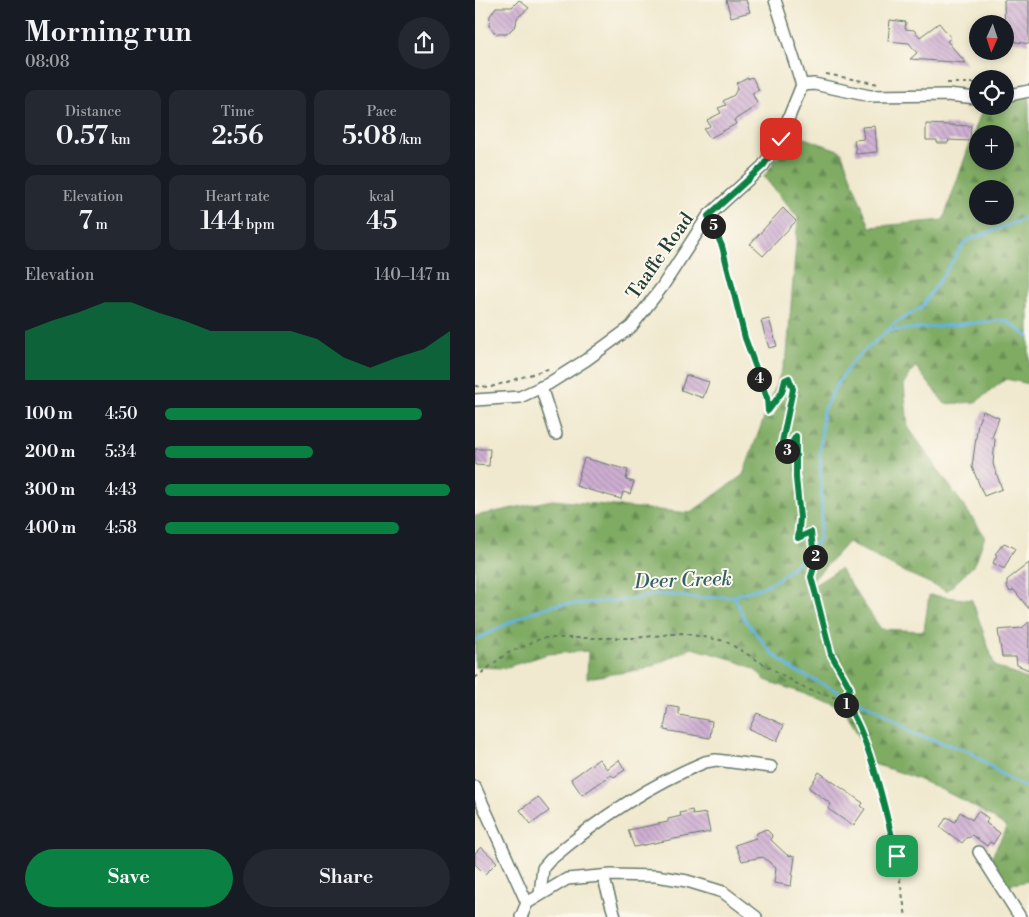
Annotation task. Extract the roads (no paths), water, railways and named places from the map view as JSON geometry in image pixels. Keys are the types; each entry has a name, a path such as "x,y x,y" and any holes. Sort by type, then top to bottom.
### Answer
{"street":[{"path":"775,0 802,84 814,84 870,96 947,95 969,97"},
{"name":"Taaffe Road","path":"475,400 520,397 569,371 631,327 662,287 708,216 763,166 781,139 802,84"},
{"path":"1014,94 1029,91"},
{"path":"541,387 556,434"},
{"path":"540,894 543,868 549,860 600,820 640,793 705,762 716,760 771,766"},
{"path":"475,787 527,903"},
{"path":"979,852 1020,917"},
{"path":"603,876 615,917"},
{"path":"521,917 527,903 567,879 603,876 656,876 687,881 723,892 756,917"}],"waterway":[{"name":"Deer Creek","path":"475,640 531,612 555,605 628,600 658,594 699,598 734,596 766,586 779,578 808,554 819,539 822,514 820,453 823,411 837,384 854,360 897,322 921,308 966,241 1029,217"},
{"path":"888,331 1005,320 1029,337"},
{"path":"734,596 745,620 772,653 793,670 874,708 916,735 969,751 1007,778 1029,789"}]}
